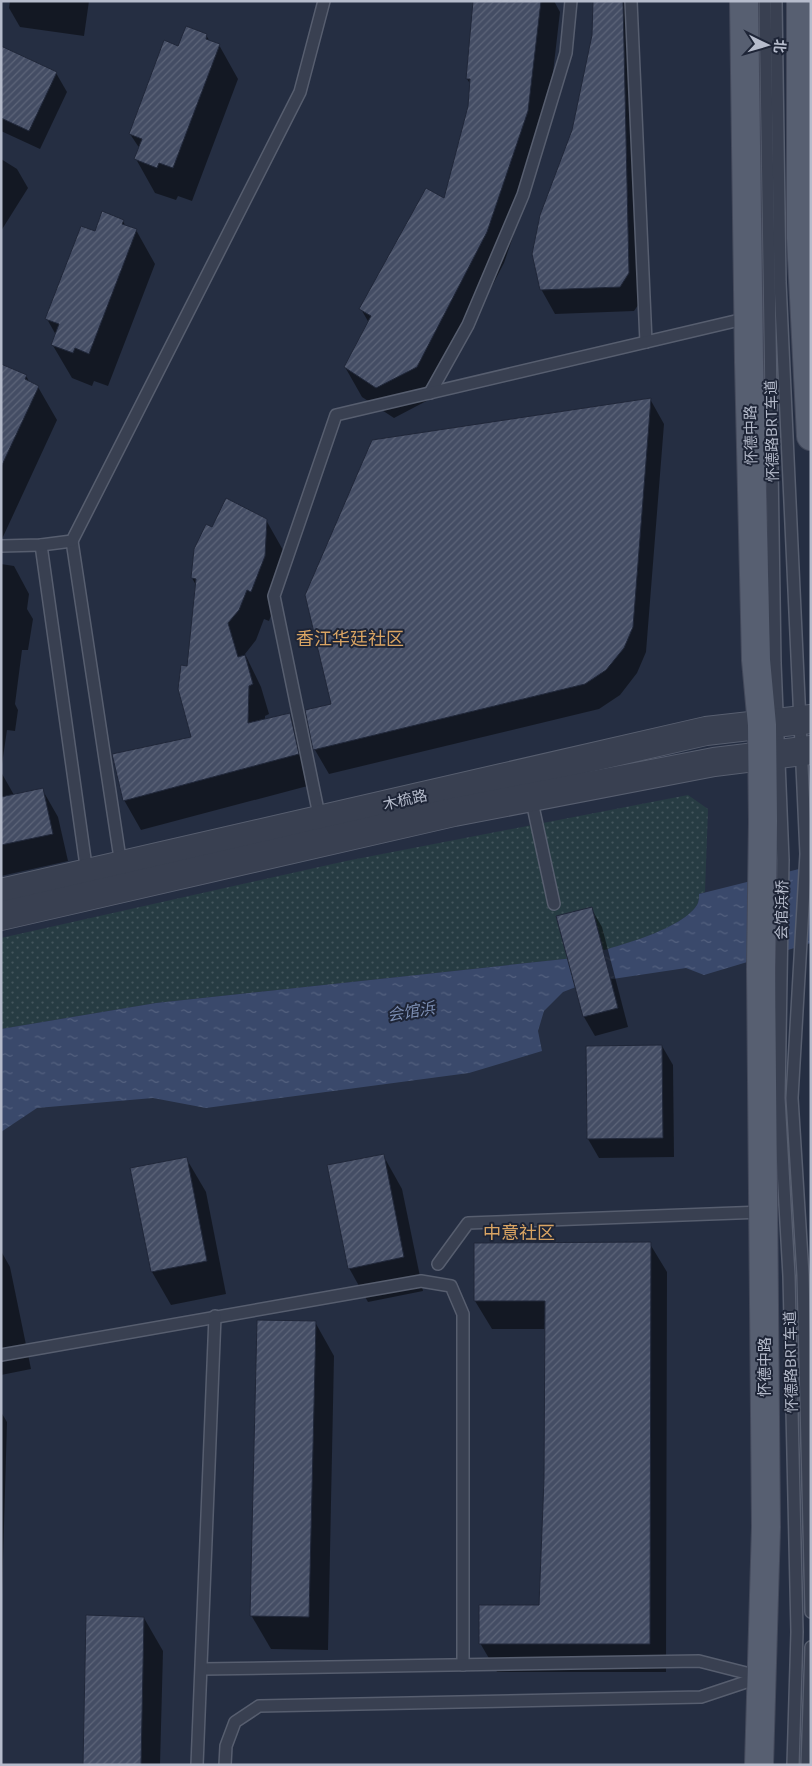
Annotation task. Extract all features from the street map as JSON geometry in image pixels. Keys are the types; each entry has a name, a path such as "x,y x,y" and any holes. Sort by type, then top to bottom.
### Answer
{"main road":[{"name":"怀德中路","path":"744,1 748,318 756,660 787,722 788,753 772,864 764,1212 766,1527 759,1765"},
{"path":"801,1 801,238 811,436"}],"street":[{"name":"木梳路","path":"1,892 706,731 787,722"},
{"name":"木梳路","path":"1,916 454,812 714,762 788,753"}],"lane":[{"path":"121,865 72,541 300,92 324,1"},
{"path":"430,393 468,325 524,195 566,53 571,1"},
{"path":"631,1 646,342"},
{"name":"怀德路BRT车道","path":"765,1 788,753 806,854"},
{"name":"怀德路BRT车道","path":"776,1 787,722"},
{"path":"320,820 274,596 336,415 748,318"},
{"path":"1,546 41,546 72,541"},
{"path":"41,546 87,873"},
{"path":"531,798 554,904"},
{"name":"会馆浜桥","path":"800,953 806,854"},
{"name":"怀德路BRT车道","path":"800,953 792,1098 803,1275 811,1612"},
{"name":"怀德路BRT车道","path":"771,964 789,1276 797,1632 793,1765"},
{"path":"438,1264 468,1223 764,1212"},
{"path":"1,1355 421,1281 451,1286 463,1314 463,1665"},
{"path":"196,1765 202,1669 215,1316"},
{"path":"807,1765 811,1647"},
{"path":"202,1669 699,1661 762,1677"},
{"path":"225,1765 226,1746 235,1722 259,1706 701,1697 762,1677"}],"shaded area":[{"path":"688,795 708,809 705,892 699,894 698,904 688,915 675,924 641,939 574,958 156,1003 1,1029 1,938 346,861"}],"water":[{"name":"会馆浜","path":"811,866 811,943 704,975 686,968 586,983 563,992 544,1011 538,1031 542,1051 469,1073 206,1108 153,1098 37,1108 1,1132 1,1029 156,1003 574,958 640,939 675,924 688,915 697,905 699,894"}],"building":[{"path":"473,1 541,1 528,111 487,232 417,367 376,388 344,367 371,316 359,309 426,188 444,198 468,106 470,79 466,79"},
{"path":"593,1 623,1 629,273 620,287 540,290 532,254 540,215 572,130 592,35"},
{"path":"186,26 207,34 206,39 220,44 173,168 159,163 157,168 134,159 142,139 129,134 164,40 178,46"},
{"path":"1,46 57,72 29,131 1,118"},
{"path":"102,211 124,220 122,224 137,229 89,354 75,348 73,353 51,345 59,324 45,319 81,226 95,231"},
{"path":"1,364 27,375 25,379 39,386 1,467"},
{"path":"651,398 633,627 624,648 606,670 585,684 313,750 305,710 331,704 305,595 372,440"},
{"path":"226,498 267,519 265,556 251,592 247,590 239,610 228,623 238,657 245,655 253,684 249,686 248,723 290,713 299,754 123,801 112,754 191,737 178,689 181,665 187,666 196,579 191,578 194,549 206,524 212,527"},
{"path":"43,788 53,834 1,845 1,797"},
{"path":"592,907 618,1008 583,1017 556,916"},
{"path":"662,1045 663,1138 587,1139 586,1046"},
{"path":"384,1154 404,1257 348,1269 327,1165"},
{"path":"187,1157 207,1261 151,1272 130,1168"},
{"path":"651,1242 650,1644 479,1644 479,1605 539,1605 544,1479 545,1301 474,1301 474,1243"},
{"path":"257,1320 316,1321 309,1617 250,1616"},
{"path":"86,1615 144,1617 141,1765 83,1765"}],"district":[{"name":"香江华廷社区","path":"350,639"},
{"name":"中意社区","path":"519,1233"}]}
